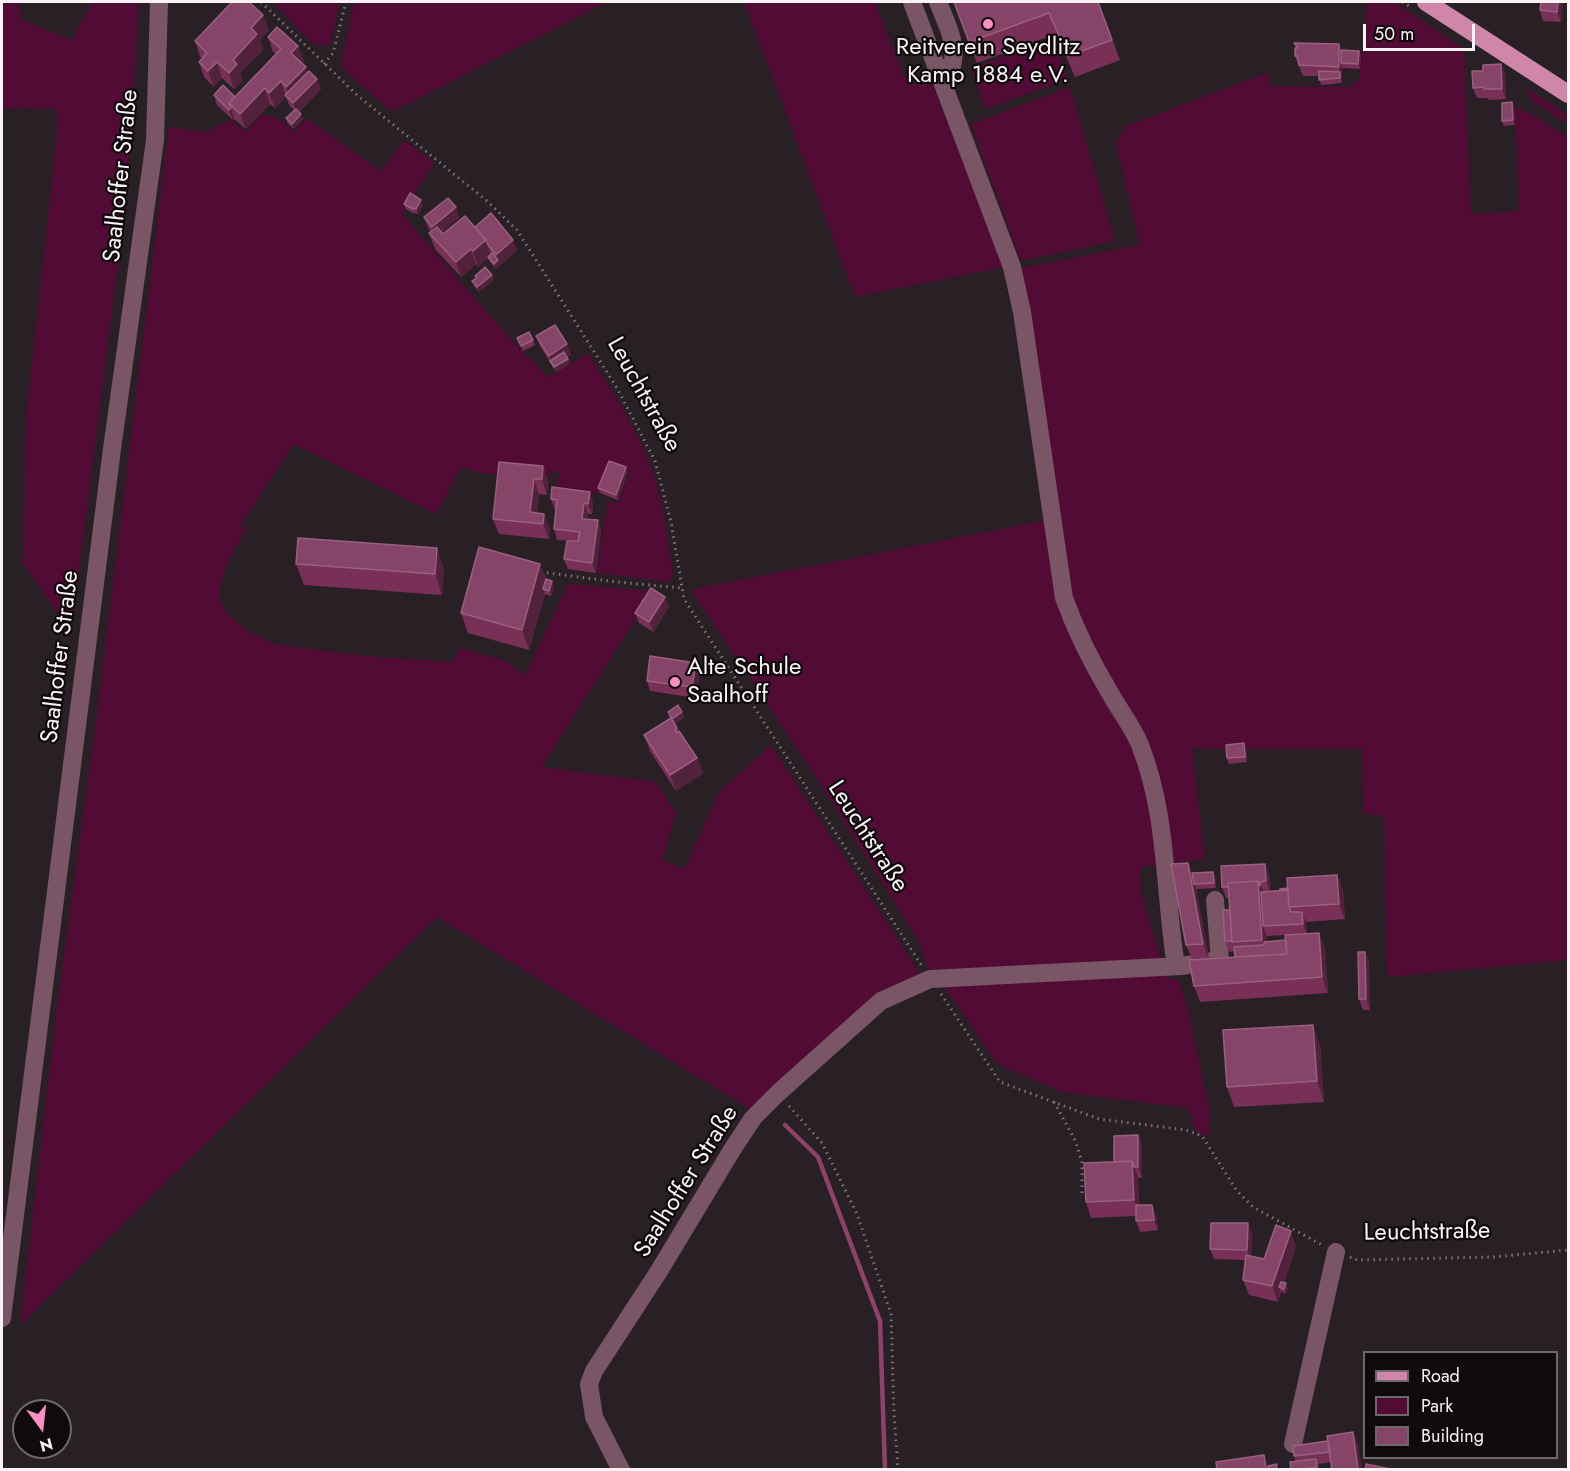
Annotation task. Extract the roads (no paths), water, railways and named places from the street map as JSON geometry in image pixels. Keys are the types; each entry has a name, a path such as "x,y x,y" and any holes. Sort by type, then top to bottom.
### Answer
{"main road":[{"path":"1426,2 1569,93"}],"street":[{"name":"Saalhoffer Straße","path":"2,1318 110,460 155,140 159,2"},
{"path":"912,2 1012,267 1022,312 1064,598 1076,630 1108,691 1139,742 1151,777 1161,830 1176,966 1221,960 1215,900"},
{"path":"938,2 955,53 952,66 939,71"},
{"name":"Saalhoffer Straße","path":"621,1470 594,1417 589,1384 594,1371 659,1271 753,1118 778,1093 881,1000 930,979 1176,966"},
{"path":"1293,1444 1336,1252"}],"waterway":[{"path":"785,1125 818,1157 880,1321 885,1470"}],"place":[{"name":"Reitverein Seydlitz Kamp 1884 e.V.","path":"988,24"},
{"name":"Alte Schule Saalhoff","path":"675,682"}]}
